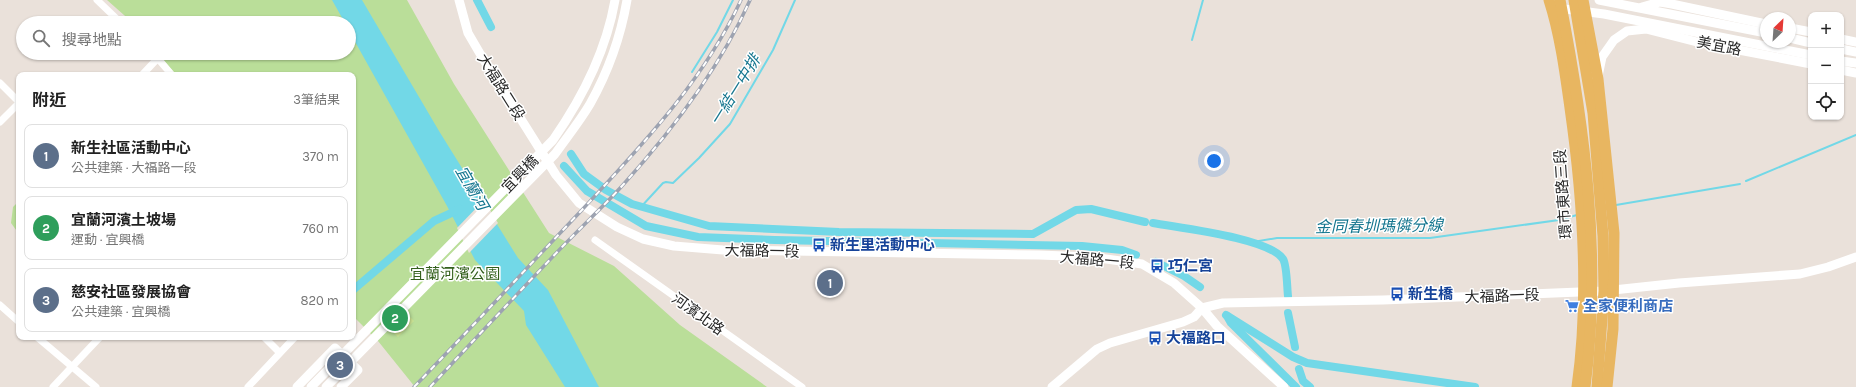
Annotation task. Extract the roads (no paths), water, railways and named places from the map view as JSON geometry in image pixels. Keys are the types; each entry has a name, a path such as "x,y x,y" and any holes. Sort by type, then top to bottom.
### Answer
{"main road":[{"name":"大福路二段","path":"459,0 468,33 552,170"},
{"name":"宜興橋","path":"311,387 553,140 572,113 595,69 604,44 615,0"},
{"name":"宜興橋","path":"326,387 555,154 582,118 600,83 616,46 627,0"},
{"path":"1583,0 1598,79 1614,233 1609,291 1597,387"},
{"name":"美宜路","path":"1599,0 1760,32"},
{"name":"美宜路","path":"1640,7 1660,2 1760,23"},
{"name":"美宜路","path":"1556,3 1574,5 1586,12 1640,21 1808,54"},
{"name":"環市東路三段","path":"1556,3 1575,149 1588,292 1588,362 1585,387"},
{"path":"1574,5 1587,76 1596,139 1603,236 1613,329 1608,387"},
{"path":"1598,79 1602,57 1608,47 1640,21"},
{"path":"1796,29 1808,31"},
{"name":"美宜路","path":"1627,31 1646,30 1697,42 1808,63"},
{"path":"1796,39 1808,42"},
{"path":"1844,40 1856,42"},
{"path":"1844,50 1856,52"},
{"path":"1844,61 1856,63"},
{"path":"1844,71 1856,73"},
{"path":"1596,139 1600,98"},
{"name":"大福路一段","path":"552,170 579,203 594,214 643,239 674,246 723,250 1039,255 1119,260 1142,264 1174,283 1202,308 1223,303 1383,300 1609,291 1678,283 1800,274 1828,267 1856,257"},
{"name":"環市東路三段","path":"1577,387 1588,292"},
{"path":"1052,387 1096,349 1110,343 1194,317 1202,308 1217,326 1284,387"},
{"path":"297,387 335,348 358,370 344,384 325,359"}],"street":[{"path":"97,0 114,16"},
{"path":"144,72 152,60"},
{"path":"159,60 169,72"},
{"path":"0,84 16,100"},
{"path":"0,122 16,106"},
{"name":"河濱北路","path":"595,240 802,387"},
{"path":"0,305 16,319"},
{"path":"40,340 96,387"},
{"path":"53,387 97,340"},
{"path":"267,340 279,352"},
{"path":"248,387 292,340"}],"water":[{"name":"宜蘭河","path":"332,0 362,0 439,131 518,258 548,290 599,387 565,387 526,325 524,311 475,260 447,206 356,44 356,16 341,16"}],"waterway":[{"path":"477,0 491,27"},
{"path":"692,72 717,32 733,0"},
{"name":"一結一中排","path":"640,208 663,183 673,183 699,158 730,124 773,50 795,0"},
{"path":"1192,40 1203,0"},
{"name":"金同春圳瑪僯分線","path":"1746,181 1856,135"},
{"path":"571,154 584,174 606,190 632,204 709,226 839,232 1033,234 1076,210 1091,209 1145,222"},
{"path":"564,166 587,191 646,226 698,237 1082,246 1122,250 1136,255"},
{"name":"金同春圳瑪僯分線","path":"1616,205 1740,184"},
{"path":"356,287 434,221 460,209"},
{"name":"金同春圳瑪僯分線","path":"1253,242 1277,238 1430,238 1559,220 1577,215"},
{"path":"1153,223 1223,235 1261,245 1275,252 1283,259 1284,262 1288,296"},
{"path":"1156,262 1184,276 1200,287"},
{"path":"1288,313 1295,347"},
{"path":"1226,315 1293,357 1307,363 1475,387"},
{"path":"1227,316 1231,323 1296,387"},
{"path":"1299,369 1303,381 1310,387"}],"railway":[{"path":"414,387 581,211 648,137 689,86 726,30 741,0"},
{"path":"430,387 563,246 615,194 658,144 693,98 725,49 750,0"}],"place":[{"name":"新生里活動中心","path":"819,245"},
{"name":"巧仁宮","path":"1157,266"},
{"name":"新生社區活動中心","path":"830,283"},
{"name":"新生橋","path":"1397,294"},
{"name":"全家便利商店","path":"1572,306"},
{"name":"宜蘭河濱土坡場","path":"395,318"},
{"name":"大福路口","path":"1155,338"},
{"name":"慈安社區發展協會","path":"340,365"}],"park label":[{"name":"宜蘭河濱公園","path":"455,274"}]}
